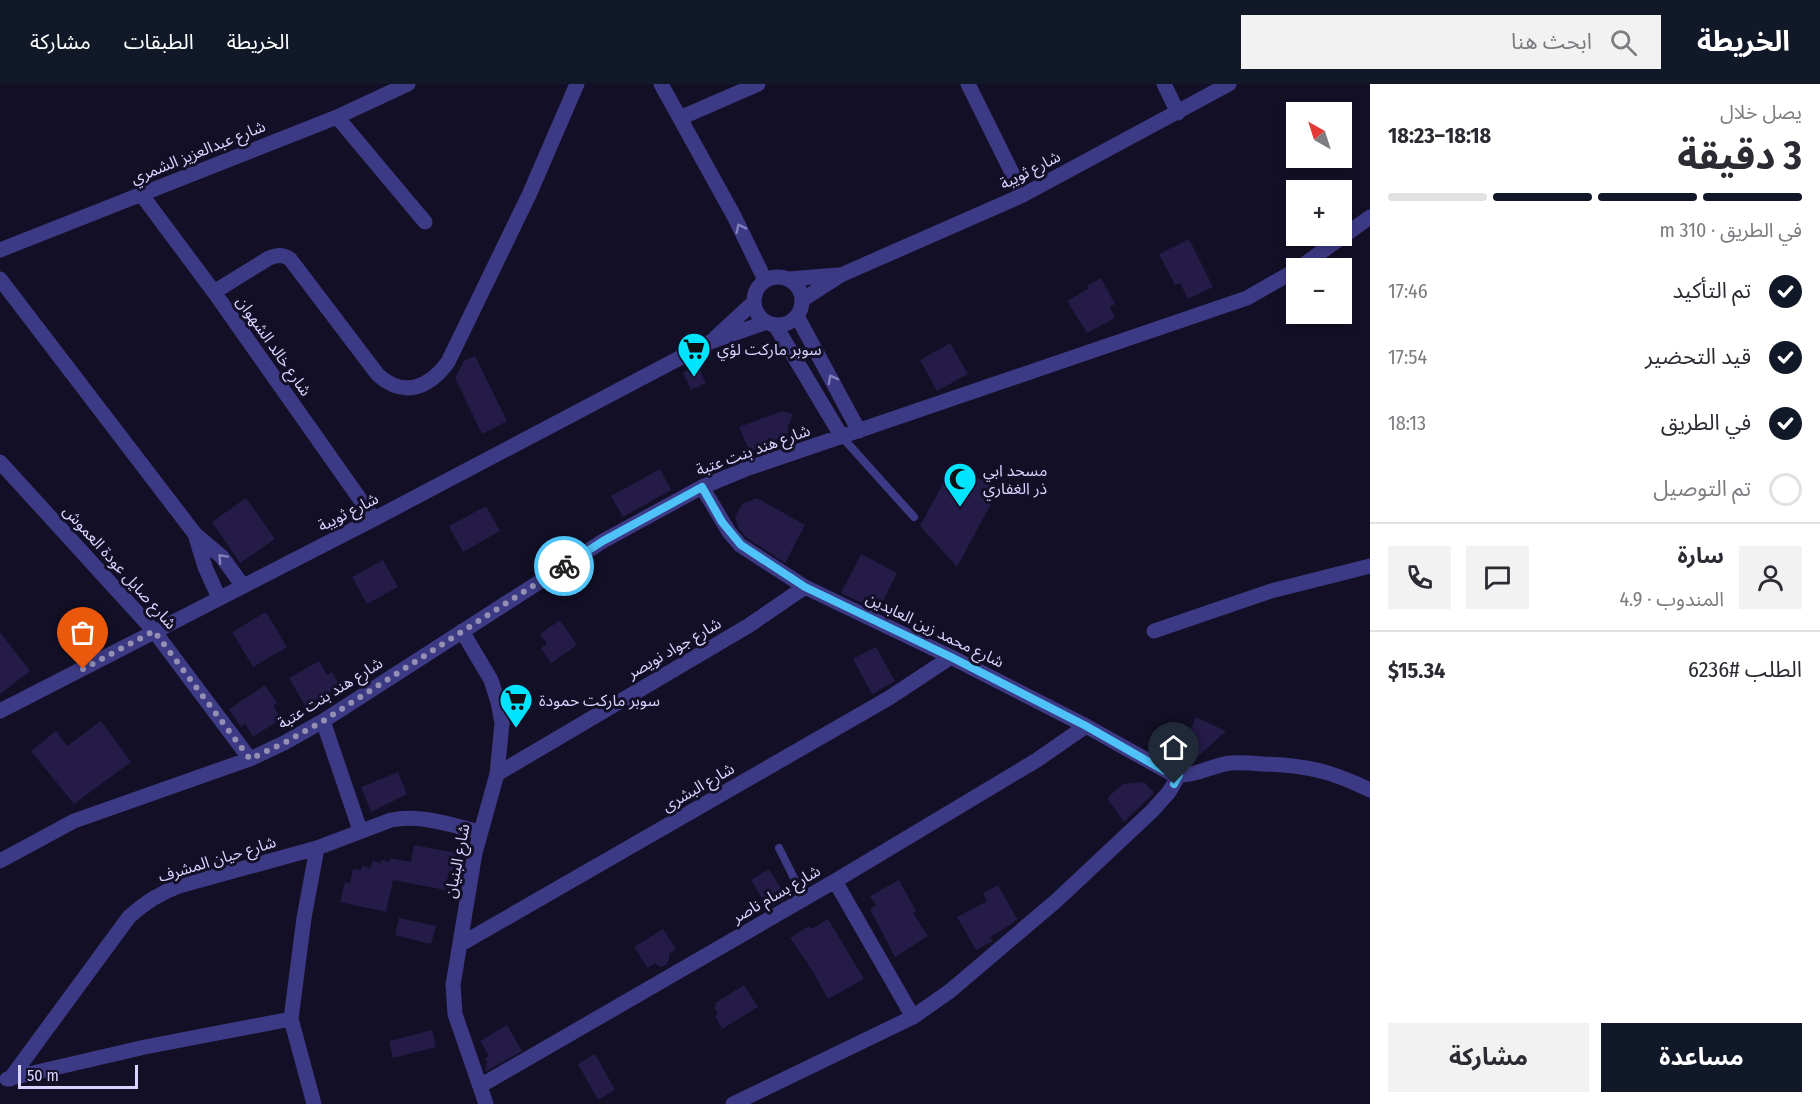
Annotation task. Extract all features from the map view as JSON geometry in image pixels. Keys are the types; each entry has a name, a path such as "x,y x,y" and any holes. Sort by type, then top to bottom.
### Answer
{"street":[{"name":"شارع عبدالعزيز الشمري","path":"0,250 337,117 408,84"},
{"path":"214,292 269,258 285,255 378,375 393,386 402,388 411,388 425,383 441,372 448,362 529,195 578,84"},
{"path":"661,84 734,216 765,280"},
{"path":"680,118 758,84"},
{"path":"968,84 1023,195"},
{"path":"1164,84 1178,113"},
{"name":"شارع ثويبة","path":"802,300 841,275 1023,195 1229,84"},
{"path":"337,117 425,222"},
{"name":"شارع خالد الشهوان","path":"141,194 214,292 374,519"},
{"name":"شارع هند بنت عتبة","path":"1312,258 1370,217"},
{"name":"شارع ثويبة","path":"789,279 841,275"},
{"name":"شارع هند بنت عتبة","path":"0,861 84,817 250,759 284,743 323,721 603,541 702,487 746,469 1247,298 1286,275"},
{"path":"771,324 791,321 801,308 801,292 789,279 781,277 765,280 759,286 754,302 760,317 771,324 842,436"},
{"path":"0,279 195,534 222,557 243,586"},
{"name":"شارع ثويبة","path":"710,342 754,302"},
{"path":"797,316 860,431"},
{"name":"شارع ثويبة","path":"0,711 374,519 710,342 771,324"},
{"name":"شارع صايل عودة العموش","path":"0,462 154,631 250,759"},
{"name":"شارع محمد زين العابدين","path":"702,487 722,522 741,545 805,587 951,657 1086,726 1165,771 1179,775"},
{"path":"195,534 205,567 219,598"},
{"path":"1154,631 1271,591 1370,566"},
{"name":"شارع جواد نويصر","path":"497,774 748,626 805,587"},
{"name":"شارع البنيان","path":"462,631 491,680 502,723 497,774 480,832 453,985 455,1014 486,1104"},
{"name":"شارع البشرى","path":"461,944 889,698 951,657"},
{"path":"323,721 360,830"},
{"name":"شارع بسام ناصر","path":"480,1086 835,881 1037,760 1086,726"},
{"path":"733,1104 913,1017 950,990 1056,901 1161,802 1179,775 1194,774 1232,763 1290,765 1318,769 1370,790"},
{"name":"شارع حيان المشرف","path":"5,1080 129,917 147,901 162,892 316,848 391,820 412,818 480,832"},
{"path":"314,1104 291,1018 303,918 316,848"},
{"path":"835,881 913,1017"},
{"path":"5,1080 145,1047 291,1018"}],"lane":[{"path":"842,436 914,517"},
{"path":"779,848 804,898"}],"building":[{"path":"1189,239 1213,287 1188,299 1180,283 1175,285 1159,254"},
{"path":"1101,278 1115,304 1110,307 1115,318 1087,333 1067,301 1088,289 1087,286"},
{"path":"950,343 968,374 937,391 920,360"},
{"path":"475,356 507,421 482,434 455,378 464,361"},
{"name":"سوبر ماركت لؤي","path":"697,364 706,383 691,390 683,373"},
{"path":"782,411 793,414 788,434 750,452 739,427"},
{"name":"مسحد ابي ذر الغفاري","path":"953,465 999,489 957,567 920,526"},
{"path":"660,469 671,490 623,517 611,496"},
{"path":"246,498 275,539 240,563 212,522"},
{"path":"757,498 805,525 785,563 747,538 739,529 735,518 742,504"},
{"path":"486,506 500,531 463,552 449,526"},
{"path":"861,554 897,573 878,611 841,593"},
{"path":"383,560 398,587 367,604 352,577"},
{"path":"266,612 287,647 253,667 232,632"},
{"path":"560,620 577,645 551,663 541,648 547,644 540,634"},
{"path":"0,632 30,671 0,694"},
{"path":"876,647 895,681 872,694 853,659"},
{"path":"319,661 327,675 332,672 340,686 305,706 289,678"},
{"path":"265,685 277,703 273,706 281,719 253,737 245,724 241,727 229,709"},
{"path":"1196,717 1226,731 1190,764 1177,758"},
{"path":"101,721 131,762 74,804 31,751 56,731 67,746"},
{"path":"398,772 407,794 371,812 361,787"},
{"path":"1144,782 1154,793 1124,822 1107,798 1123,784"},
{"path":"414,845 456,853 445,890 393,880 386,912 340,902 345,882 350,883 353,869 361,870 362,866 371,868 372,861 390,862 390,858 411,862"},
{"path":"769,869 787,898 768,908 751,880"},
{"path":"899,880 916,911 913,913 928,936 895,957 870,909 876,905 870,896"},
{"path":"998,885 1017,919 990,937 993,941 976,950 957,917 987,901 983,893"},
{"path":"399,918 436,926 431,944 395,935"},
{"path":"828,919 864,979 828,999 790,938 809,926 811,929"},
{"path":"663,929 676,949 669,954 666,965 660,967 655,963 648,968 634,947"},
{"path":"744,985 758,1007 722,1029 715,1016 718,1014 714,1007 715,1003"},
{"path":"507,1025 522,1051 485,1072 487,1062 485,1058 489,1056 480,1041"},
{"path":"432,1030 436,1047 393,1058 389,1041"},
{"path":"595,1054 615,1090 598,1100 578,1064"}],"way so far":[{"path":"83,669 154,631 250,759 304,733 564,566"}],"place":[{"name":"سوبر ماركت لؤي","path":"694,378"},
{"name":"مسحد ابي ذر الغفاري","path":"960,508"},
{"name":"سوبر ماركت حمودة","path":"516,729"}],"route":[{"path":"564,566 603,541 702,487 722,522 741,545 805,587 951,657 1086,726 1165,771 1179,775 1174,784"}]}
